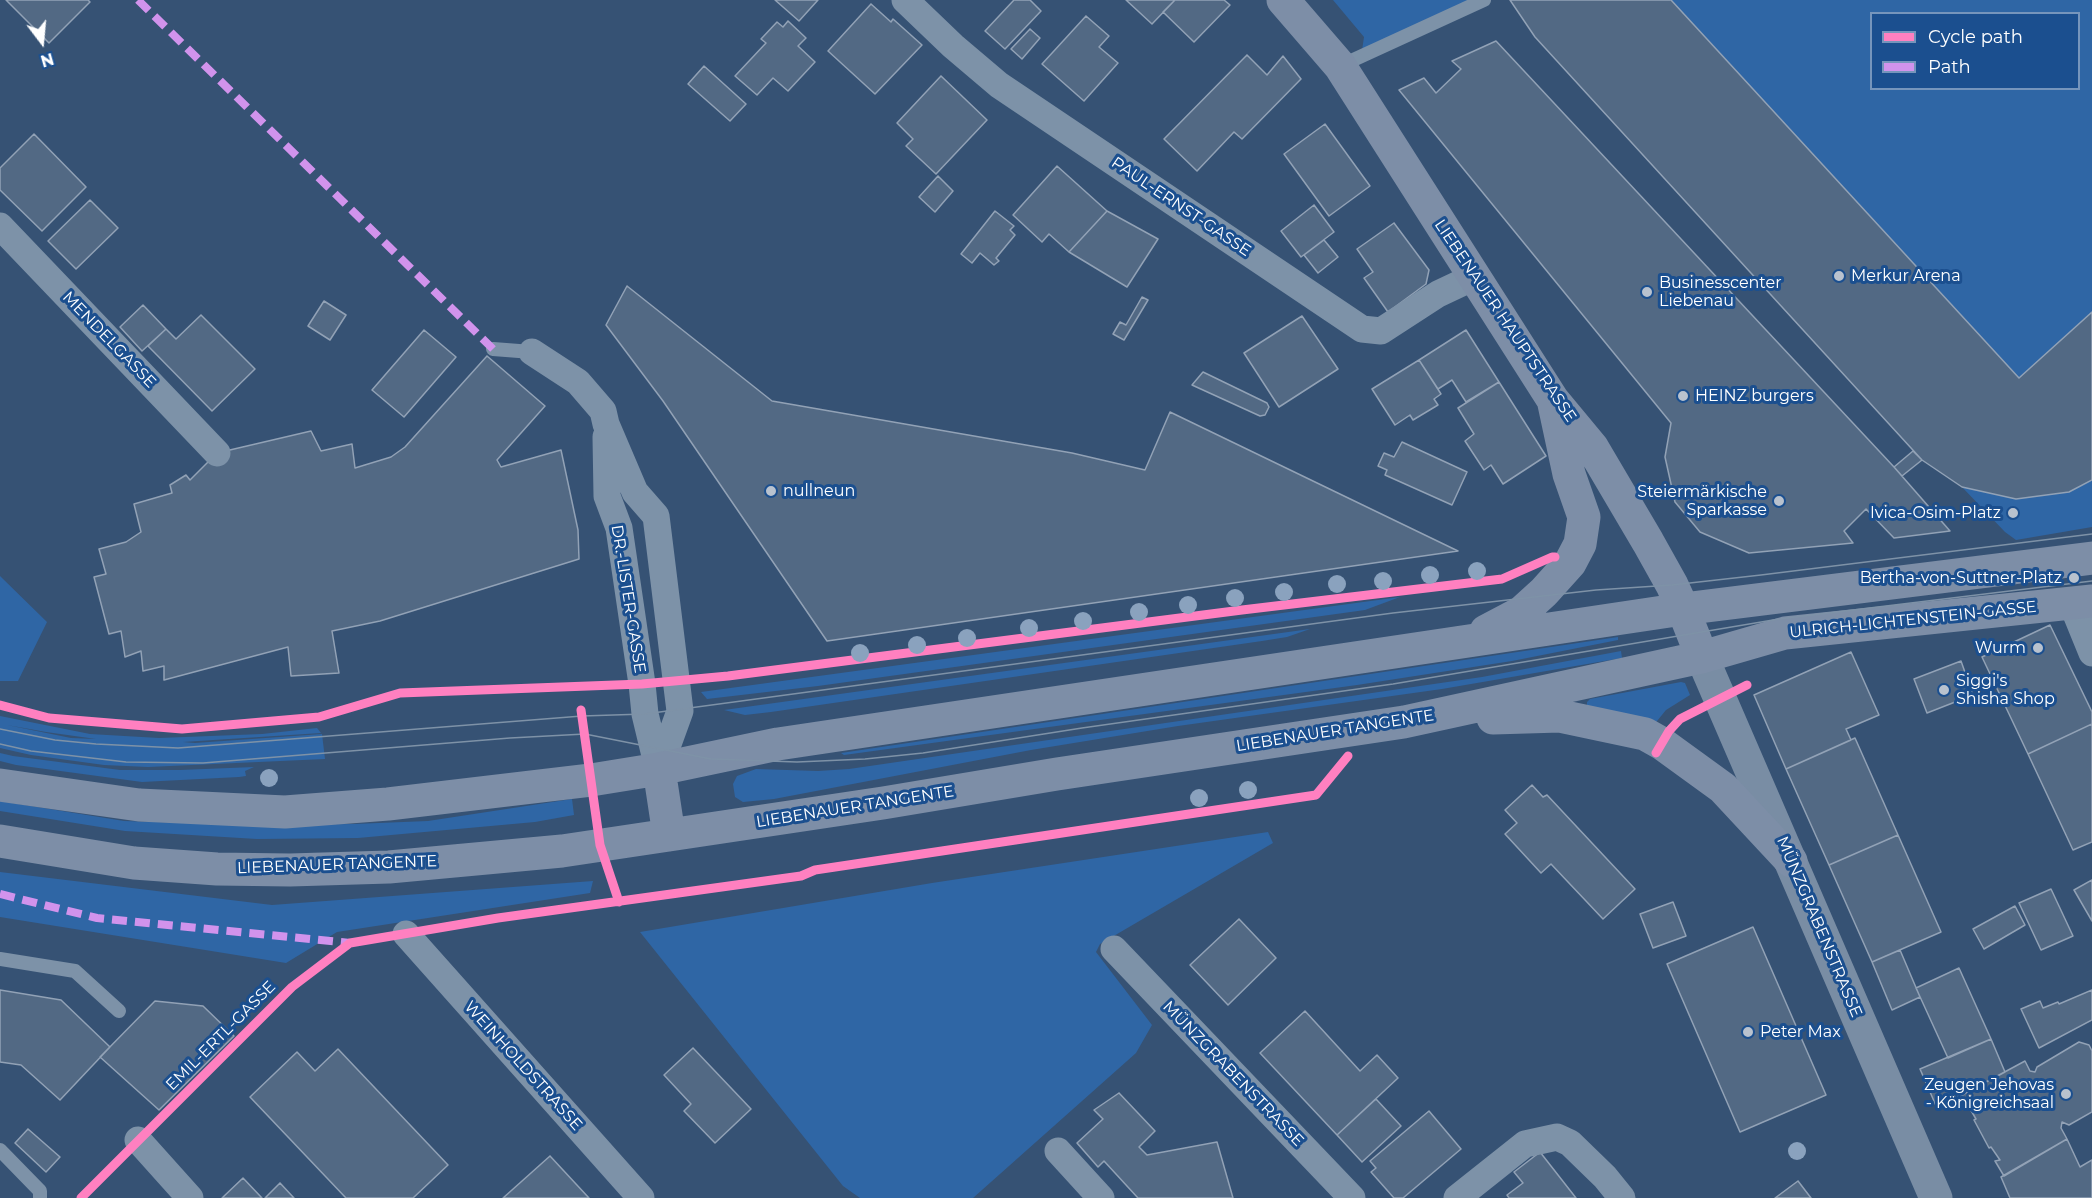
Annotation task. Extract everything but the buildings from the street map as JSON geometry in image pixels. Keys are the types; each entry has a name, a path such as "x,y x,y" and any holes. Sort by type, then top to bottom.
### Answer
{"main road":[{"name":"LIEBENAUER HAUPTSTRASSE","path":"1283,0 1340,66 1553,400 1592,447 1648,542 1683,609 1702,657"},
{"path":"1466,642 1522,612 1570,563 1580,544 1584,517 1569,474 1553,400"},
{"path":"0,785 139,805 285,812 418,801 659,770 778,744 1683,609 2092,558"},
{"name":"ULRICH-LICHTENSTEIN-GASSE","path":"1702,657 1785,633 2082,603"},
{"name":"LIEBENAUER TANGENTE","path":"0,841 134,863 217,869 290,870 389,867 562,851 1404,722 1702,657"},
{"name":"MÜNZGRABENSTRASSE","path":"1702,657 1936,1198"},
{"path":"1404,722 1560,716 1646,735 1661,743 1723,788 1791,861"},
{"path":"659,770 669,835"}],"street":[{"name":"PAUL-ERNST-GASSE","path":"905,0 953,46 999,85 1362,329 1381,331 1438,294 1474,277"},
{"name":"MENDELGASSE","path":"0,226 217,453"},
{"name":"DR.-LISTER-GASSE","path":"532,352 578,382 603,411 606,424 635,492 656,516 680,711 659,770"},
{"name":"DR.-LISTER-GASSE","path":"606,424 608,496 619,528 645,714 659,770"},
{"path":"2082,603 2092,653"},
{"name":"WEINHOLDSTRASSE","path":"405,934 641,1198"},
{"name":"MÜNZGRABENSTRASSE","path":"1114,950 1352,1198"},
{"path":"1457,1198 1526,1144 1557,1137 1570,1143 1605,1177 1622,1198"},
{"path":"138,1140 190,1198"},
{"path":"1058,1151 1101,1198"}],"lane":[{"path":"1340,66 1484,0"},
{"path":"493,349 532,352"},
{"path":"0,959 75,971 119,1011"},
{"path":"0,1150 40,1191 40,1198"}],"shaded area":[{"path":"1333,0 1484,0 1361,57 1364,37"},
{"path":"1510,0 2092,0 2092,527 2016,540 2005,532 1962,487 1922,460 1535,37"},
{"path":"0,576 47,622 18,681 0,681"},
{"path":"1400,597 1365,610 818,686 707,699 701,692"},
{"path":"1310,629 1287,637 1262,641 771,712 745,715 724,710"},
{"path":"1618,637 1618,640 1512,661 1357,685 844,755 841,753"},
{"path":"1621,651 1622,658 1442,689 1178,726 1031,750 774,799 743,802 735,797 733,784 737,776 756,769 818,771 849,769 1482,677"},
{"path":"1685,683 1690,695 1666,710 1653,726 1587,706 1590,699"},
{"path":"0,716 90,734 159,738 262,734 317,728 321,733 183,742 322,734 325,759 148,767 104,765 31,755 0,748","holes":["7,725 96,739 71,738"]},
{"path":"0,753 120,770 254,767 245,771 246,776 239,777 142,782 16,765 0,761"},
{"path":"572,799 574,815 535,822 358,838 257,839 125,831 0,811 0,801 124,821 252,825 354,824 428,821"},
{"path":"1268,832 1273,843 1100,944 1096,952 1152,1025 1136,1053 973,1198 860,1198 843,1186 640,932 932,883"},
{"path":"0,872 272,905 593,881 590,893 337,932 286,963 0,917"}],"tram line":[{"path":"0,729 55,740 178,748 582,716 645,714 1393,613 1596,590 1672,585 1761,575 2092,534"},
{"path":"0,744 31,751 126,762 203,763 585,734 711,759 797,762 865,759 923,753 1393,684 1779,619 2092,581"}],"marked path":[{"path":"138,0 493,349"},
{"path":"0,894 97,918 350,943"}],"cycle path":[{"path":"0,705 49,718 182,729 319,717 400,693 642,684 728,676 1502,579 1555,557"},
{"path":"1656,753 1669,731 1680,719 1747,685"},
{"path":"581,710 600,845 619,902"},
{"name":"EMIL-ERTL-GASSE","path":"81,1198 292,987 350,943 498,918 801,876 815,870 1316,795 1348,756"}],"place":[{"name":"Merkur Arena","path":"1839,276"},
{"name":"Businesscenter Liebenau","path":"1647,292"},
{"name":"HEINZ burgers","path":"1683,396"},
{"name":"nullneun","path":"771,491"},
{"name":"Steiermärkische Sparkasse","path":"1779,501"},
{"name":"Ivica-Osim-Platz","path":"2013,513"},
{"name":"Bertha-von-Suttner-Platz","path":"2074,578"},
{"name":"Wurm","path":"2038,648"},
{"name":"Siggi's Shisha Shop","path":"1944,690"},
{"name":"Peter Max","path":"1748,1032"},
{"name":"Zeugen Jehovas - Königreichsaal","path":"2066,1094"}]}
